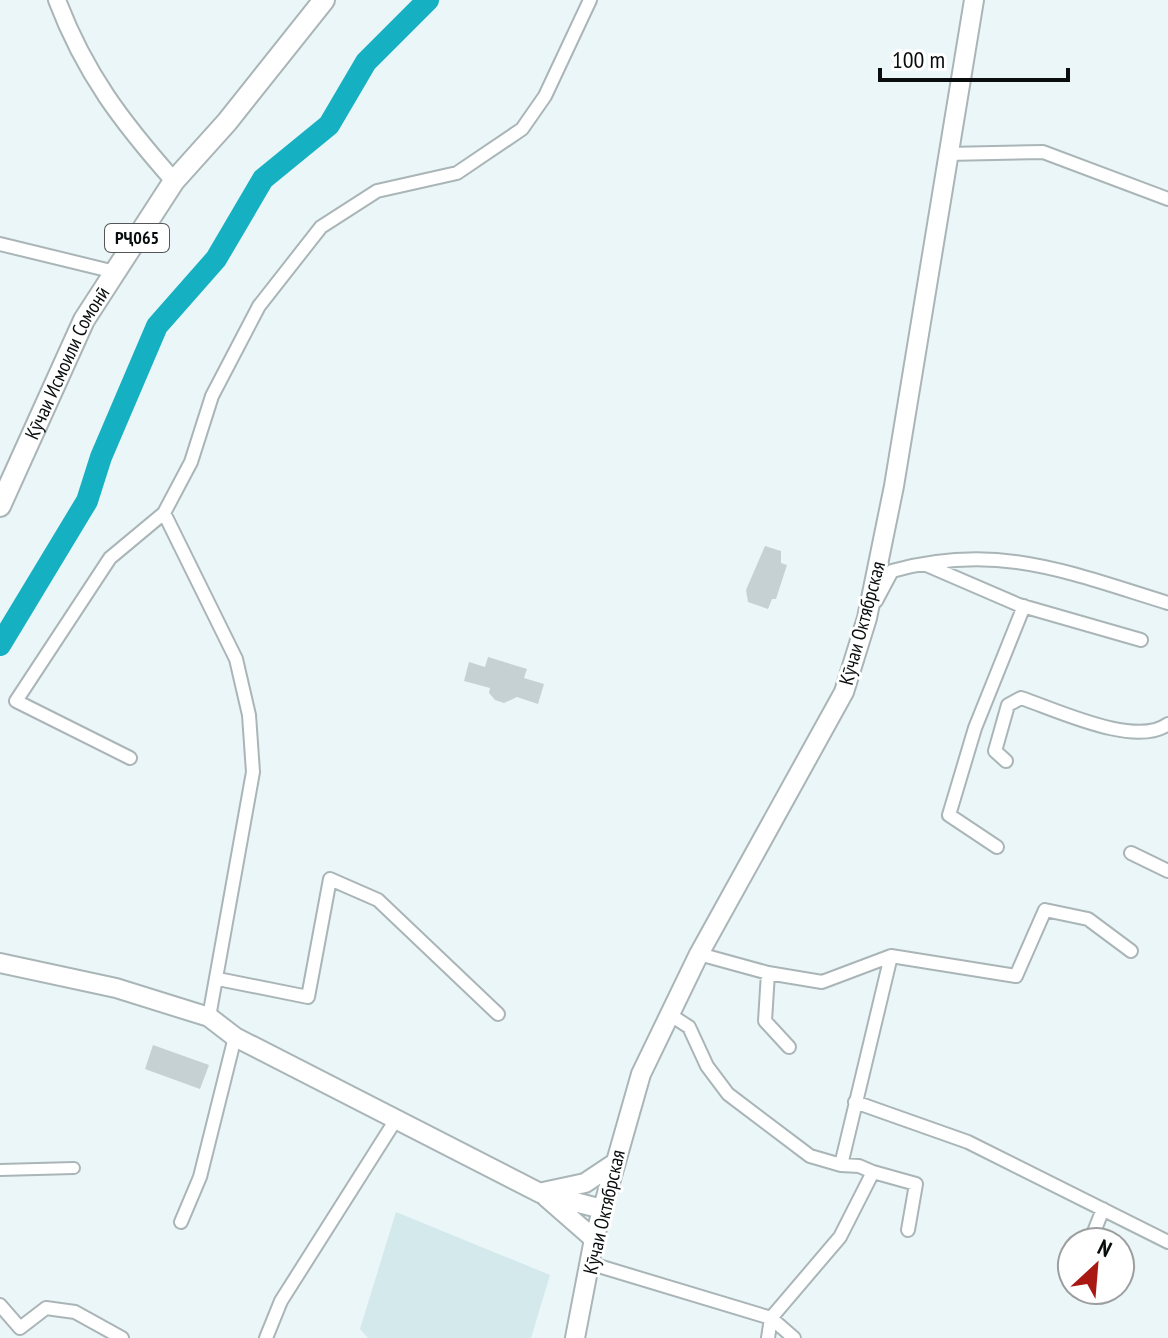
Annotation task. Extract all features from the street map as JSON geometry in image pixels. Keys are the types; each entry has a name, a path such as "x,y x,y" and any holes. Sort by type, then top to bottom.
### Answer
{"main road":[{"name":"Кӯчаи Октябрская","path":"575,1338 592,1264 594,1239 641,1074 699,954 844,692 867,618 894,486 946,154 974,0"},
{"name":"Кӯчаи Исмоили Сомонӣ","path":"0,506 84,320 174,181 227,122 319,3"},
{"path":"0,963 116,988 209,1017 235,1037 540,1193 602,1209"},
{"path":"540,1193 585,1183 615,1163"},
{"path":"540,1193 594,1239"}],"street":[{"path":"57,0 73,42 120,120 174,181"},
{"path":"130,758 16,701 110,558 164,513 191,462 212,396 259,306 321,227 377,191 457,173 522,129 545,96 590,0"},
{"path":"946,154 1043,152 1168,199"},
{"path":"0,244 115,272"},
{"path":"164,513 236,659 249,715 253,772 209,1017"},
{"path":"867,618 892,571 921,563 972,557 1045,565 1168,603"},
{"path":"921,563 1024,606 1141,640"},
{"path":"997,847 949,815 975,728 1024,606"},
{"path":"1006,761 995,751 998,738 1008,705 1021,698 1136,733 1158,731 1168,724"},
{"path":"1131,853 1168,871"},
{"path":"218,979 308,997 330,879 378,900 498,1014"},
{"path":"699,954 768,973 822,982 891,956 1016,976 1022,970 1045,910 1088,919 1131,951"},
{"path":"841,1165 891,956"},
{"path":"768,973 765,1021 789,1047"},
{"path":"669,1014 689,1027 707,1066 728,1094 810,1156 841,1165 859,1166 916,1184 908,1230"},
{"path":"181,1222 200,1177 235,1037"},
{"path":"855,1102 968,1142 1168,1242"},
{"path":"266,1338 281,1301 395,1121"},
{"path":"0,1170 74,1168"},
{"path":"768,1338 771,1318 840,1237 873,1172"},
{"path":"1096,1226 1103,1209"},
{"path":"592,1264 771,1318 794,1338"},
{"path":"0,1305 20,1328 46,1308 75,1312 122,1338"}],"shaded area":[{"path":"396,1212 550,1275 531,1338 368,1338 360,1329"}],"building":[{"path":"765,546 781,551 781,563 787,565 776,599 772,599 768,609 748,602 746,590"},
{"path":"488,657 527,669 524,678 544,684 538,704 517,697 504,703 495,700 489,693 490,688 464,681 469,662 485,667"},
{"path":"153,1045 209,1065 200,1089 145,1069"}],"waterway":[{"path":"0,645 87,501 101,457 157,326 216,259 263,179 329,125 366,62 428,0"}]}
